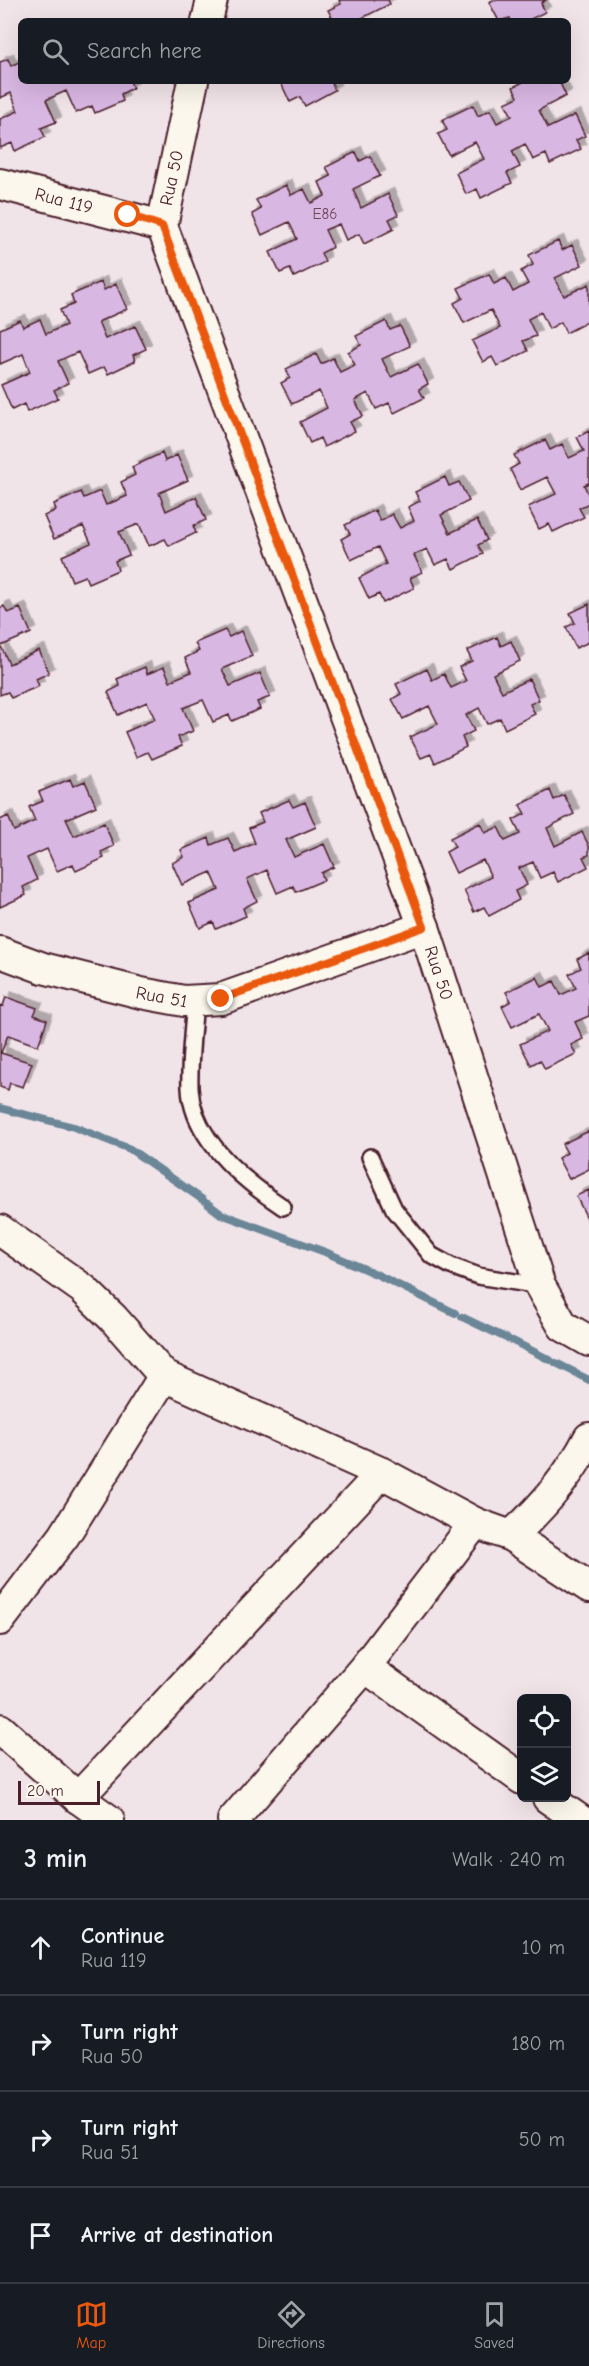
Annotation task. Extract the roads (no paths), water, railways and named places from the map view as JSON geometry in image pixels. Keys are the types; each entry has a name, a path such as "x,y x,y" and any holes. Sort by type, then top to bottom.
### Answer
{"street":[{"path":"208,18 212,0"},
{"name":"Rua 50","path":"193,84 162,226 424,927 540,1286 563,1326 589,1341"},
{"name":"Rua 119","path":"0,184 128,215 162,226"},
{"name":"Rua 51","path":"0,951 43,968 141,993 184,1001 221,999 424,927"},
{"path":"0,1230 83,1288 164,1376 382,1473 476,1523 511,1536 589,1587"},
{"path":"0,1620 64,1536 164,1376"},
{"path":"511,1536 562,1484 589,1438"},
{"path":"78,1798 382,1473"},
{"path":"233,1820 364,1667 476,1523"},
{"path":"364,1667 517,1775"},
{"path":"0,1730 78,1798 109,1820"},
{"path":"555,1802 580,1820"}],"lane":[{"path":"195,1000 190,1090 198,1120 212,1143 230,1164 253,1187 284,1207"},
{"path":"370,1156 394,1209 431,1256 478,1276 540,1286"}],"waterway":[{"path":"0,1108 74,1127 130,1149 203,1200"},
{"path":"208,1204 221,1214 325,1252 455,1313"},
{"path":"462,1317 508,1339"},
{"path":"513,1341 550,1360"},
{"path":"556,1363 574,1372"},
{"path":"579,1375 589,1380"}]}
